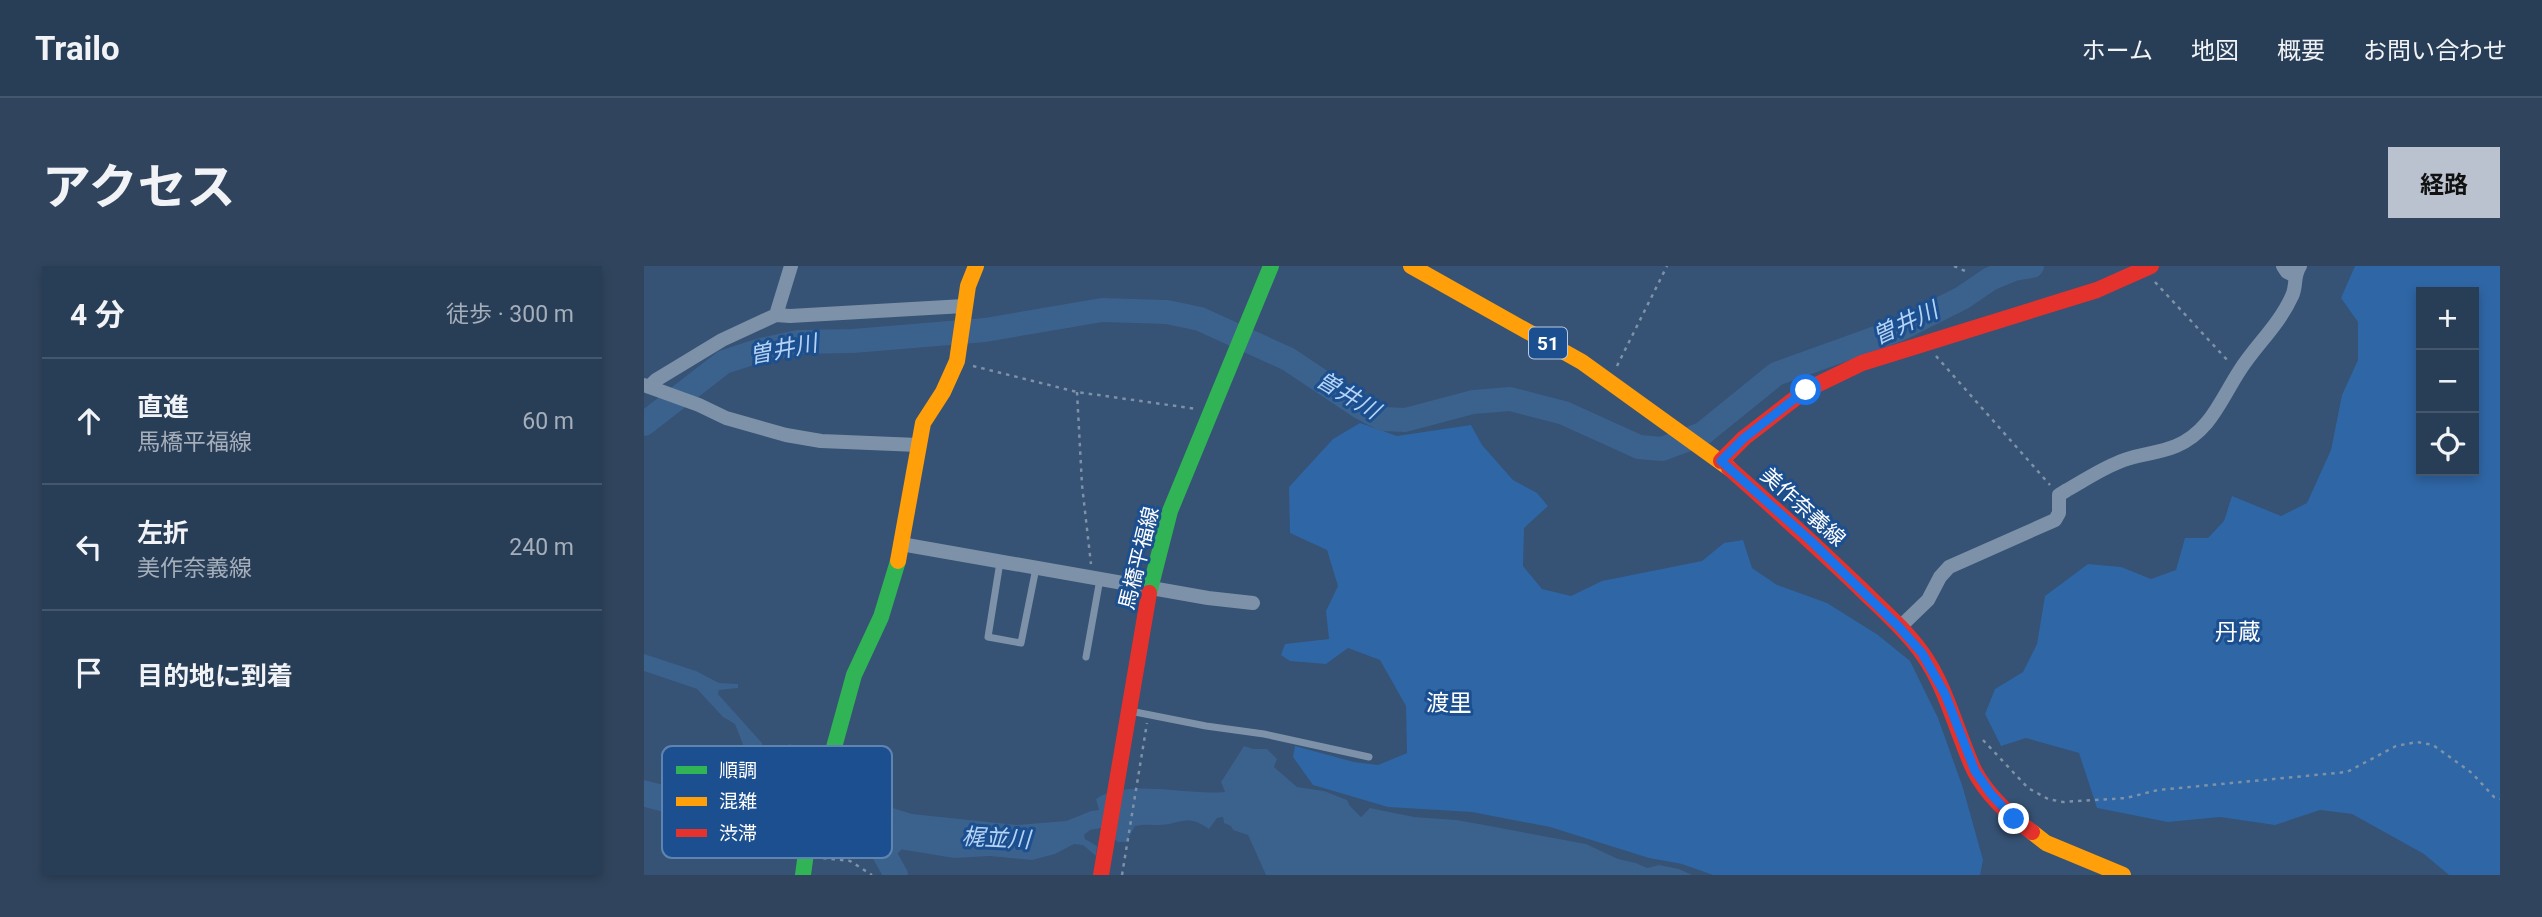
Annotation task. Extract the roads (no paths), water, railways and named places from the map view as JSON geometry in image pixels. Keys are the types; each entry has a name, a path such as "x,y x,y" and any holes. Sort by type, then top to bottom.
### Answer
{"main road":[{"path":"835,746 854,675 881,617 895,575 923,423 943,392 957,354 963,309 976,266"},
{"name":"馬橋平福線","path":"1101,875 1150,588 1170,511 1271,266"},
{"name":"美作奈義線","path":"1411,266 1582,362 1721,461 1811,541 1922,653 1945,694 1975,771 2014,819 2046,842 2123,875"},
{"path":"1721,461 1744,438 1806,390 1862,363 2097,290 2149,267"}],"street":[{"path":"776,315 791,266"},
{"path":"1899,627 1928,600 1940,577 1949,567 2054,520 2059,513 2059,495 2121,461 2176,446 2196,434 2210,420 2240,370 2280,318 2293,295 2293,269"},
{"path":"918,445 821,441 786,435 726,418 649,387 722,340 776,315 963,309"},
{"path":"901,544 1096,579 1253,603"}],"lane":[{"path":"1000,562 988,637 1021,643 1036,568"},
{"path":"1086,657 1096,579"},
{"path":"1129,713 1264,734 1369,757"}],"water":[{"path":"644,654 696,671 719,683 738,684 738,688 719,690 718,694 762,746 744,746 735,724 723,717 697,689 644,671"},
{"name":"梶並川","path":"1244,746 1267,749 1277,759 1274,767 1297,787 1324,791 1347,800 1361,817 1370,808 1414,817 1457,820 1586,844 1618,859 1647,868 1659,865 1692,875 1266,875 1248,835 1233,830 1224,823 1223,817 1217,818 1209,829 1189,820 1135,826 1126,842 1118,842 1101,828 1090,830 1084,835 1085,839 1097,846 1096,856 1083,845 1074,844 1055,854 1032,860 990,856 954,858 893,850 892,808 912,814 1017,825 1066,821 1099,810 1096,799 1124,790 1225,792 1221,782"},
{"path":"644,780 662,784 662,812 644,807"}],"waterway":[{"name":"曽井川","path":"644,424 724,362 761,350 798,342 853,341 985,330 1102,310 1167,312 1200,319 1288,359 1360,407 1383,419 1405,420 1473,402 1510,399 1564,413 1639,447 1662,449 1702,434 1776,374 1898,330 1962,298 1990,279 2014,269 2032,266"},
{"path":"892,842 901,832"},
{"path":"886,858 896,875"}],"district":[{"name":"丹蔵","path":"2238,632"},
{"name":"渡里","path":"1449,703"}]}
